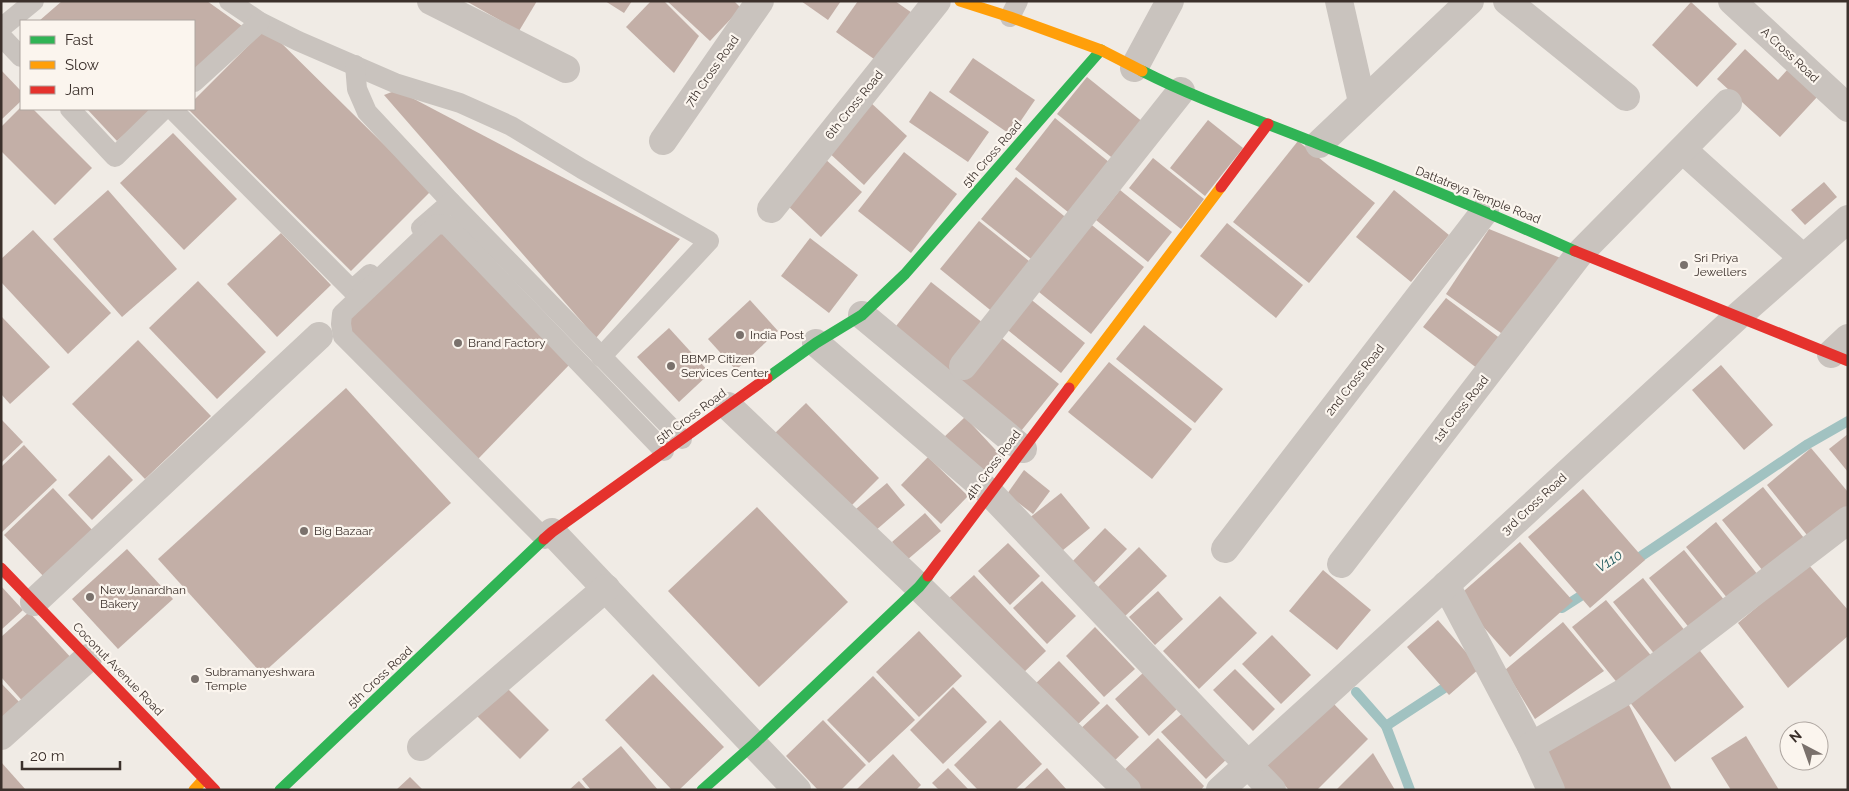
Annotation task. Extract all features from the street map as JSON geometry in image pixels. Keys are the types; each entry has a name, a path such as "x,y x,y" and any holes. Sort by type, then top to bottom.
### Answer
{"street":[{"path":"431,1 566,70"},
{"name":"7th Cross Road","path":"663,141 760,1"},
{"name":"6th Cross Road","path":"771,209 937,1"},
{"name":"Dattatreya Temple Road","path":"960,1 1014,9 1101,50 1181,91 1484,211 1580,254 1738,316 1842,351"},
{"path":"1134,68 1170,1"},
{"path":"1339,1 1362,102"},
{"path":"1318,144 1470,1"},
{"path":"1506,1 1626,97"},
{"name":"A Cross Road","path":"1732,1 1848,108"},
{"name":"5th Cross Road","path":"280,790 549,535 816,343 862,316 905,274 1101,50"},
{"path":"963,366 1181,91"},
{"name":"1st Cross Road","path":"1341,564 1580,254 1728,103"},
{"name":"4th Cross Road","path":"702,790 754,744 919,587 1268,124"},
{"path":"1683,150 1803,258"},
{"name":"2nd Cross Road","path":"1225,549 1484,211"},
{"name":"3rd Cross Road","path":"1220,790 1738,316 1848,220"},
{"path":"862,316 1023,449"},
{"path":"34,602 319,336"},
{"path":"816,343 990,493 1272,790"},
{"path":"728,406 919,587 1127,790"},
{"path":"1531,746 1624,692 1848,520"},
{"path":"549,535 606,588 797,790"},
{"name":"Coconut Avenue Road","path":"1,568 215,790"},
{"path":"1446,585 1531,746 1551,790"},
{"path":"421,747 606,588"},
{"path":"1,736 88,658"},
{"path":"194,790 204,780"}],"lane":[{"path":"1,28 34,1"},
{"path":"229,1 260,22 298,41 395,83 460,103 511,126 582,169 710,241 601,357"},
{"path":"195,81 260,22"},
{"path":"1,36 20,56"},
{"path":"356,65 357,90 367,112 450,202 682,439"},
{"path":"71,110 115,157 163,110"},
{"path":"173,110 352,290 450,202"},
{"path":"549,535 343,336 342,314 437,224 446,225 664,452"}],"building":[{"path":"62,1 207,1 242,26 195,69 195,20 40,20"},
{"path":"466,1 537,1 519,31"},
{"path":"605,1 632,1 624,13"},
{"path":"651,1 664,1 699,36 674,73 626,27"},
{"path":"667,1 734,1 741,8 710,41"},
{"path":"801,1 841,1 828,20"},
{"path":"858,1 895,1 915,15 881,64 836,32"},
{"path":"1691,2 1737,44 1697,87 1652,45"},
{"path":"266,28 431,191 351,271 189,110 195,110 195,99"},
{"path":"1745,49 1778,80 1788,69 1818,96 1780,137 1717,79"},
{"path":"973,58 1035,100 1011,135 949,92"},
{"path":"1,70 20,90 20,102 1,120"},
{"path":"1087,77 1144,123 1115,160 1057,114"},
{"path":"397,90 680,239 596,338 384,95"},
{"path":"930,91 989,132 968,162 909,122"},
{"path":"870,102 907,136 864,185 826,150"},
{"path":"20,108 20,110 34,110 92,168 55,205 1,151 1,127"},
{"path":"88,110 151,110 117,141"},
{"path":"1055,118 1115,167 1074,217 1015,169"},
{"path":"1208,120 1243,148 1205,196 1170,168"},
{"path":"173,133 237,199 184,250 120,183"},
{"path":"1298,141 1375,203 1309,283 1233,222"},
{"path":"904,152 957,194 911,253 858,211"},
{"path":"824,158 862,192 821,237 786,204"},
{"path":"1153,158 1204,199 1181,229 1129,188"},
{"path":"1016,177 1074,224 1040,266 981,219"},
{"path":"1824,182 1837,197 1805,225 1791,210"},
{"path":"108,190 177,269 122,317 53,239"},
{"path":"1120,190 1172,232 1148,262 1096,220"},
{"path":"1394,190 1449,235 1411,282 1356,237"},
{"path":"979,221 1039,269 1000,318 940,269"},
{"path":"1088,222 1144,267 1091,334 1034,288"},
{"path":"1227,223 1303,285 1276,318 1200,256"},
{"path":"1489,229 1563,259 1508,338 1446,294"},
{"path":"33,230 111,313 68,354 1,282 1,259"},
{"name":"Brand Factory","path":"443,230 572,362 478,459 344,324"},
{"path":"281,233 331,285 277,337 227,284"},
{"path":"810,238 858,275 829,313 781,276"},
{"path":"198,281 266,352 217,399 149,328"},
{"path":"931,282 988,327 945,381 889,335"},
{"path":"1028,297 1085,343 1061,373 1004,327"},
{"path":"1446,298 1505,342 1482,372 1423,327"},
{"path":"750,300 778,331 736,370 708,339"},
{"path":"1,316 50,367 10,404 1,394"},
{"path":"1144,325 1223,389 1195,423 1116,359"},
{"path":"669,328 710,373 679,402 637,357"},
{"path":"993,331 1059,384 1017,436 951,383"},
{"path":"138,340 211,416 145,479 72,404"},
{"path":"1109,362 1192,429 1152,479 1068,412"},
{"path":"1721,365 1773,425 1744,450 1692,390"},
{"name":"Big Bazaar","path":"346,388 451,503 262,674 158,559"},
{"path":"806,403 879,478 846,511 772,436"},
{"path":"965,417 1004,459 980,481 941,440"},
{"path":"1,419 23,442 1,463"},
{"path":"1848,434 1848,472 1829,449"},
{"path":"24,445 57,480 1,533 1,467"},
{"path":"1811,448 1848,492 1848,510 1811,540 1767,485"},
{"path":"109,455 133,480 92,520 68,495"},
{"path":"928,457 968,496 941,524 901,485"},
{"path":"1024,470 1050,491 1033,514 1007,494"},
{"path":"887,483 905,505 875,531 856,509"},
{"path":"1763,487 1804,538 1763,571 1722,520"},
{"path":"53,488 95,533 46,579 4,535"},
{"path":"1583,489 1645,560 1590,608 1528,537"},
{"path":"1061,493 1090,528 1057,555 1028,519"},
{"path":"757,507 848,602 759,687 668,591"},
{"path":"925,513 941,531 907,560 892,542"},
{"path":"1716,522 1758,575 1728,599 1686,547"},
{"path":"1105,528 1127,549 1090,587 1068,566"},
{"path":"1520,542 1573,601 1510,657 1457,597"},
{"path":"1008,543 1040,576 1010,605 978,571"},
{"path":"1139,547 1167,576 1122,619 1095,590"},
{"path":"127,549 173,599 118,649 72,599"},
{"path":"1684,550 1725,601 1691,630 1649,578"},
{"path":"1808,564 1848,610 1848,636 1788,688 1738,623"},
{"path":"1323,570 1371,610 1337,650 1289,611"},
{"path":"974,575 1046,651 1019,677 946,601"},
{"path":"1643,578 1686,632 1656,656 1613,602"},
{"path":"1042,581 1076,616 1047,644 1013,608"},
{"path":"1,586 23,610 1,630"},
{"path":"1158,591 1183,619 1155,645 1129,617"},
{"path":"1220,596 1257,633 1199,689 1163,651"},
{"path":"1606,600 1653,658 1619,685 1572,627"},
{"path":"29,612 74,661 26,705 1,677 1,637"},
{"path":"1438,620 1480,668 1449,695 1407,647"},
{"path":"1563,622 1604,671 1535,719 1505,670"},
{"path":"1095,627 1135,669 1104,697 1066,656"},
{"path":"919,631 962,676 919,717 876,672"},
{"path":"1272,635 1311,675 1281,704 1242,664"},
{"path":"1697,647 1744,707 1675,762 1629,701"},
{"path":"1059,661 1100,703 1072,730 1032,687"},
{"path":"1235,669 1275,709 1253,731 1213,690"},
{"path":"1144,672 1178,708 1149,736 1115,699"},
{"path":"653,674 724,747 679,790 672,790 605,720"},
{"path":"873,676 915,720 869,763 827,720"},
{"path":"1,683 22,705 1,724"},
{"path":"506,687 549,730 520,759 477,716"},
{"path":"953,687 987,722 943,764 910,730"},
{"path":"1331,701 1368,739 1317,790 1289,790 1266,766"},
{"path":"1627,701 1672,790 1559,790 1537,746"},
{"path":"1107,704 1139,737 1109,766 1077,732"},
{"path":"1186,710 1230,756 1206,779 1161,732"},
{"path":"823,720 866,765 841,790 818,790 786,756"},
{"path":"1000,720 1042,764 1015,790 978,790 954,765"},
{"path":"1746,736 1779,790 1731,790 1711,758"},
{"path":"1158,738 1204,786 1201,790 1137,790 1121,773"},
{"path":"621,746 658,790 591,790 582,779"},
{"path":"1373,753 1395,790 1336,790"},
{"path":"893,754 921,785 916,790 856,790"},
{"path":"1,762 26,790 1,790"},
{"path":"948,768 969,790 939,790 932,783"},
{"path":"1047,768 1067,790 1023,790"},
{"path":"410,777 423,790 396,790"},
{"path":"579,781 587,790 569,790"}],"waterway":[{"name":"V110","path":"1631,563 1808,444 1848,421"},
{"name":"V110","path":"1562,608 1590,590"},
{"name":"V110","path":"1386,726 1455,681"},
{"path":"1356,692 1386,726 1410,790"}],"traffic: fast":[{"path":"767,378 816,343 862,315 905,274 1101,50"},
{"path":"1142,71 1207,101 1415,183 1575,251"},
{"path":"280,790 544,539"},
{"path":"702,790 754,744 919,587 928,576"}],"traffic: slow":[{"path":"960,1 1101,50 1142,71"},
{"path":"1069,388 1221,187"},
{"path":"194,790 204,779"}],"traffic: jam":[{"path":"1221,187 1268,124"},
{"path":"1575,251 1848,361"},
{"path":"544,539 767,378"},
{"path":"928,576 1069,388"},
{"path":"1,568 215,790"}],"place":[{"name":"Sri Priya Jewellers","path":"1684,265"},
{"name":"India Post","path":"740,335"},
{"name":"Brand Factory","path":"458,343"},
{"name":"BBMP Citizen Services Center","path":"671,366"},
{"name":"Big Bazaar","path":"304,531"},
{"name":"New Janardhan Bakery","path":"90,597"},
{"name":"Subramanyeshwara Temple","path":"195,679"}]}
